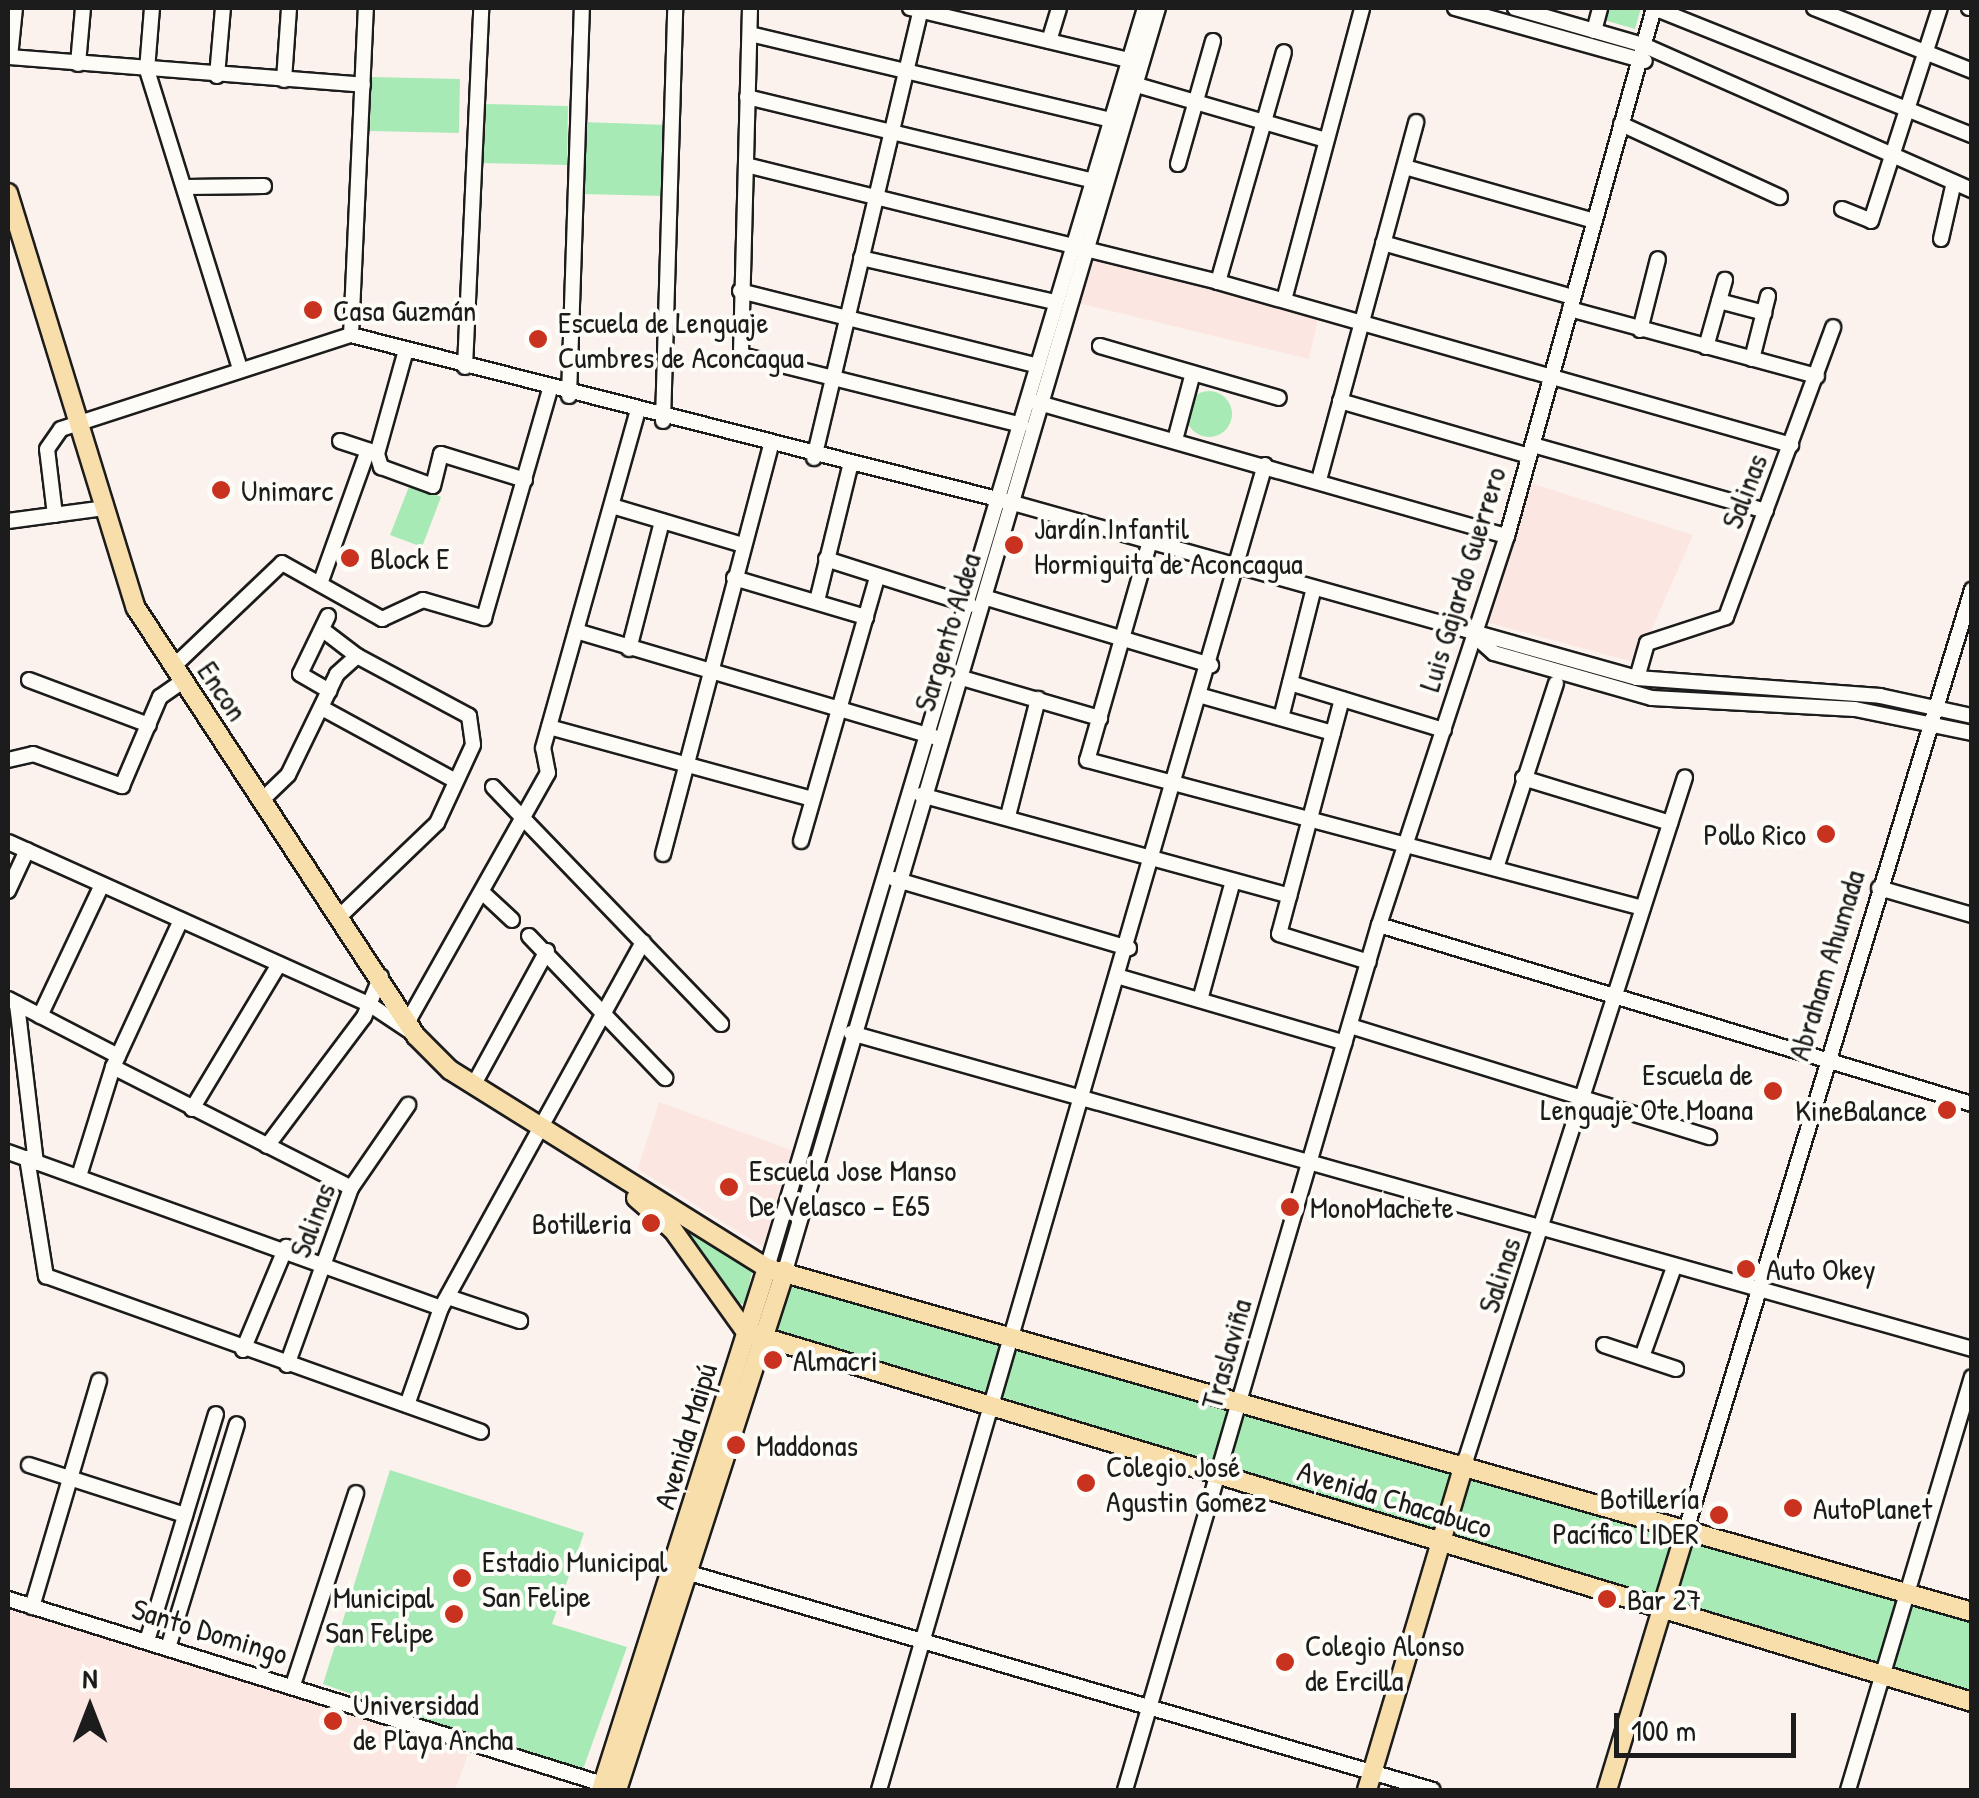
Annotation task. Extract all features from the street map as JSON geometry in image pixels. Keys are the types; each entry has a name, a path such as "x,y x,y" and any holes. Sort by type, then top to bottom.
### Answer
{"main road":[{"name":"Encon","path":"8,193 136,608 342,914 412,1029 474,1086 776,1270"},
{"name":"Encon","path":"544,1128 672,1230 746,1332"},
{"name":"Avenida Maipú","path":"613,1789 680,1571 746,1332 776,1270"},
{"name":"Avenida Maipú","path":"680,1571 764,1338 776,1270"},
{"name":"Avenida Chacabuco","path":"776,1270 1019,1334 1972,1612"},
{"name":"Avenida Chacabuco","path":"746,1332 1972,1702"},
{"name":"Salinas","path":"1370,1781 1466,1462"},
{"path":"1607,1790 1686,1530"}],"street":[{"path":"16,8 10,57 363,85"},
{"path":"78,64 83,8"},
{"path":"152,8 147,70 240,369"},
{"path":"218,76 223,8"},
{"path":"284,80 289,8"},
{"path":"351,335 366,8"},
{"path":"465,366 481,8"},
{"path":"570,396 582,8"},
{"path":"663,420 675,8"},
{"path":"750,8 741,355 1021,425"},
{"path":"814,458 917,8 1128,60"},
{"path":"1049,41 1059,8"},
{"name":"Sargento Aldea","path":"938,738 962,678 986,598 1021,425 1035,401 1038,366 1054,302 1078,245 1090,180 1108,119 1128,83 1128,60 1144,8"},
{"name":"Sargento Aldea","path":"776,1270 938,738 970,605 1007,502 1078,245 1128,83 1158,8"},
{"path":"1284,300 1362,8"},
{"path":"1454,8 1638,62 1665,60"},
{"path":"1515,8 1535,10 1643,45 1665,60 1972,190"},
{"path":"1594,31 1600,8"},
{"path":"1654,8 1972,135"},
{"name":"Luis Gajardo Guerrero","path":"1310,1162 1379,925 1507,536 1654,8"},
{"path":"1814,8 1972,71"},
{"path":"1842,209 1871,222 1940,8"},
{"path":"750,34 1108,119"},
{"path":"1178,164 1213,40"},
{"path":"1218,282 1284,52"},
{"path":"1128,83 1326,140"},
{"path":"747,97 1090,180"},
{"path":"1320,480 1416,122"},
{"path":"1621,124 1780,196"},
{"path":"746,165 1218,282 1792,445"},
{"path":"1405,167 1594,221"},
{"path":"1941,239 1938,221 1954,182"},
{"path":"186,187 264,186"},
{"path":"1383,243 1571,303 1640,330 1817,376"},
{"path":"861,258 1054,302"},
{"path":"1640,330 1658,259"},
{"path":"1706,347 1725,280"},
{"path":"740,291 1038,366"},
{"path":"1752,360 1768,296"},
{"path":"1719,301 1764,312"},
{"name":"Salinas","path":"1637,678 1647,643 1726,617 1833,327"},
{"path":"56,515 47,449 77,420 351,335 637,414 1150,540 1476,636 1637,678 1938,706 1972,716"},
{"path":"1100,346 1279,398"},
{"path":"320,584 373,452 406,350"},
{"path":"1175,440 1193,373"},
{"path":"9,758 33,754 122,786 163,692 275,565 320,584 378,617 422,600 484,618 550,390"},
{"path":"1035,401 1507,536"},
{"path":"1340,401 1766,512"},
{"path":"8,842 369,1004 412,1029 548,773 543,748 637,414"},
{"path":"340,440 373,452 381,467 433,486 441,454 525,480"},
{"path":"663,854 708,670 770,448"},
{"path":"879,1790 993,1407 1019,1334 1240,568 1265,465"},
{"path":"817,601 850,467"},
{"path":"612,506 743,545"},
{"path":"8,521 106,508"},
{"path":"629,649 662,521"},
{"path":"1150,540 1087,760 1309,824 1406,841 1643,908"},
{"path":"826,559 970,605"},
{"path":"801,841 844,710 877,577"},
{"path":"734,578 866,617"},
{"path":"1281,718 1314,588"},
{"name":"Abraham Ahumada","path":"1686,1530 1754,1290 1972,590"},
{"path":"986,598 1211,665"},
{"path":"330,691 300,674 325,623 357,656 469,716 473,745 437,823 342,914"},
{"path":"576,631 938,738"},
{"path":"1476,636 1494,653 1640,696 1933,722 1972,733"},
{"path":"263,799 288,775 330,691 357,656"},
{"path":"962,678 1100,718"},
{"path":"30,680 149,725"},
{"path":"1496,865 1556,683"},
{"path":"1290,684 1444,730"},
{"path":"1202,696 1333,733"},
{"path":"1342,699 1279,934 1368,962"},
{"path":"1008,816 1038,700"},
{"path":"322,708 454,780"},
{"path":"549,727 812,800"},
{"name":"Salinas","path":"1466,1462 1684,777"},
{"path":"1523,778 1670,822"},
{"path":"493,787 721,1024"},
{"path":"921,795 1289,896"},
{"path":"8,891 27,850"},
{"path":"896,880 1129,948"},
{"path":"1200,1000 1233,880"},
{"path":"40,1016 102,884"},
{"path":"1879,888 1972,916"},
{"path":"482,892 512,920"},
{"path":"80,1173 116,1062 181,920"},
{"path":"1379,925 1972,1104"},
{"path":"529,936 604,1009 666,1078"},
{"path":"407,1405 444,1303 544,1128 642,942"},
{"path":"474,1086 546,951"},
{"path":"192,1109 279,964"},
{"path":"266,1146 369,1004 381,976"},
{"path":"1120,977 1345,1043"},
{"path":"12,1002 192,1109 351,1188"},
{"path":"12,1002 46,1276 243,1350 481,1432"},
{"path":"1350,1026 1709,1137"},
{"path":"850,1033 1083,1102 1972,1349"},
{"name":"Salinas","path":"288,1365 351,1188 408,1105"},
{"path":"8,1152 80,1173 444,1303 520,1321"},
{"name":"Traslaviña","path":"1125,1790 1310,1162"},
{"name":"Salinas","path":"243,1350 286,1247"},
{"path":"1642,1357 1674,1267"},
{"path":"1604,1345 1676,1369"},
{"path":"1848,1790 1972,1377"},
{"path":"32,1607 99,1381"},
{"path":"147,1641 216,1414"},
{"path":"168,1648 237,1424"},
{"path":"29,1466 185,1515"},
{"path":"293,1685 356,1492"},
{"path":"680,1571 1150,1708 1370,1781 1433,1790"},
{"name":"Santo Domingo","path":"8,1600 293,1685 613,1789"}],"shaded area":[{"path":"1089,255 1319,315 1309,359 1078,303"},
{"path":"1528,482 1693,535 1637,663 1486,622"},
{"name":"Escuela Jose Manso De Velasco - E65","path":"659,1102 799,1153 769,1251 638,1169"},
{"path":"8,1609 470,1749 455,1790 8,1790"}],"green space":[{"path":"1604,8 1641,8 1635,29 1601,19"},
{"path":"371,77 460,79 459,133 370,131"},
{"path":"484,104 568,106 567,165 483,163"},
{"path":"583,122 667,125 665,196 581,194"},
{"path":"1209,391 1225,398 1232,414 1225,430 1209,437 1193,430 1186,414 1193,398"},
{"path":"410,484 441,497 422,547 390,535"},
{"path":"680,1225 752,1272 745,1304 732,1303"},
{"path":"791,1278 1971,1619 1971,1694 773,1337"},
{"name":"Estadio Municipal San Felipe","path":"390,1470 584,1533 552,1624 627,1647 582,1772 355,1704 357,1696 323,1684"}],"place":[{"name":"Casa Guzmán","path":"313,310"},
{"name":"Escuela de Lenguaje Cumbres de Aconcagua","path":"538,339"},
{"name":"Unimarc","path":"221,490"},
{"name":"Jardín Infantil Hormiguita de Aconcagua","path":"1014,545"},
{"name":"Block E","path":"350,558"},
{"name":"Pollo Rico","path":"1826,834"},
{"name":"Escuela de Lenguaje Ote Moana","path":"1773,1091"},
{"name":"KineBalance","path":"1947,1110"},
{"name":"Escuela Jose Manso De Velasco - E65","path":"729,1187"},
{"name":"MonoMachete","path":"1290,1207"},
{"name":"Botilleria","path":"651,1223"},
{"name":"Auto Okey","path":"1746,1269"},
{"name":"Almacri","path":"773,1360"},
{"name":"Maddonas","path":"736,1445"},
{"name":"Colegio José Agustin Gomez","path":"1086,1483"},
{"name":"AutoPlanet","path":"1793,1508"},
{"name":"Botillería Pacífico LIDER","path":"1719,1515"},
{"name":"Estadio Municipal San Felipe","path":"462,1578"},
{"name":"Bar 27","path":"1607,1599"},
{"name":"Municipal San Felipe","path":"454,1614"},
{"name":"Colegio Alonso de Ercilla","path":"1285,1662"},
{"name":"Universidad de Playa Ancha","path":"333,1721"}]}
